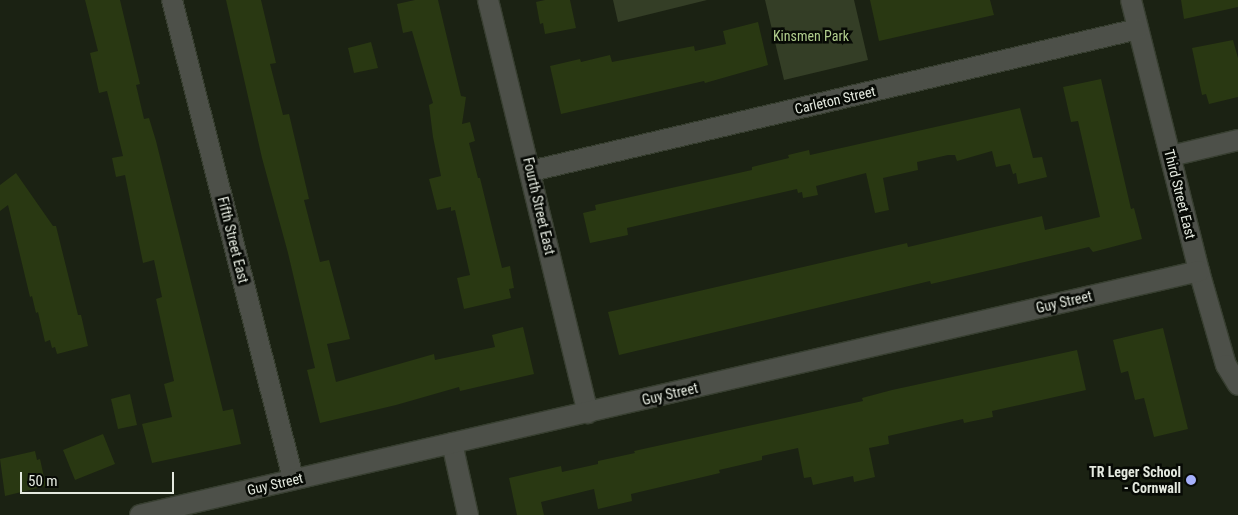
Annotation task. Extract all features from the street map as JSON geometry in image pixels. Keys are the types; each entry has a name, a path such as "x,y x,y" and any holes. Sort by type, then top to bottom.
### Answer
{"street":[{"name":"Fifth Street East","path":"172,0 293,479"},
{"name":"Fourth Street East","path":"488,0 531,171 588,413"},
{"name":"Third Street East","path":"1131,0 1199,271 1226,365 1238,385"},
{"name":"Carleton Street","path":"531,171 1138,29"},
{"path":"1171,156 1238,140"},
{"name":"Guy Street","path":"140,515 1199,271"},
{"path":"452,443 468,515"}],"green space":[{"path":"613,0 707,0 618,22"},
{"name":"Kinsmen Park","path":"765,0 854,0 868,60 784,80"}],"building":[{"path":"85,0 120,0 140,84 136,85 144,119 149,118 156,141 223,411 233,409 241,444 152,463 142,424 172,417 164,384 174,381 156,299 162,297 154,260 143,263 125,175 116,177 112,158 123,156 107,91 99,93 90,53 98,51"},
{"path":"226,0 261,0 276,63 270,64 283,115 289,114 309,199 304,200 320,262 329,260 350,339 327,344 336,382 434,354 435,360 495,347 492,335 523,327 534,374 460,391 459,387 396,405 320,423 307,370 315,368 288,253 262,158"},
{"path":"415,0 438,0 461,96 466,97 462,124 470,122 475,141 469,143 478,178 480,178 502,268 510,266 514,288 509,289 511,298 464,309 457,278 470,275 455,210 451,211 451,207 437,210 429,179 441,176 429,105 433,103 412,31 403,33 397,4"},
{"path":"570,0 576,28 545,34 543,23 540,24 536,2"},
{"path":"870,0 990,0 994,15 879,41"},
{"path":"1181,0 1238,0 1238,7 1184,19"},
{"path":"758,22 768,65 705,83 704,81 561,114 550,66 580,59 581,62 610,55 612,62 694,46 695,51 726,44 723,31"},
{"path":"1233,40 1238,58 1238,97 1209,104 1206,94 1202,95 1192,48"},
{"path":"371,42 378,68 354,73 348,48"},
{"path":"1101,79 1131,209 1134,208 1142,239 1093,252 1089,247 931,284 930,281 619,355 608,312 907,243 908,247 1042,216 1045,230 1100,217 1078,121 1071,122 1063,87"},
{"path":"1020,108 1033,158 1042,157 1047,177 1018,184 1016,173 1013,174 1010,164 996,167 992,151 957,161 955,155 948,155 917,162 918,170 883,178 889,210 875,213 866,173 816,186 818,195 803,198 802,192 798,193 797,189 627,228 628,235 590,243 583,213 596,210 595,205 752,170 752,167 789,158 788,155 809,150 810,155"},
{"path":"16,173 53,226 56,226 78,315 81,315 88,346 57,354 55,347 52,348 50,340 45,342 38,312 36,313 32,296 30,297 8,205 0,211 0,185"},
{"path":"1163,328 1188,429 1154,437 1144,398 1135,400 1128,371 1121,373 1113,340"},
{"path":"1077,350 1086,390 992,411 993,417 964,423 963,419 888,436 889,444 869,448 875,477 854,482 853,476 813,485 811,477 804,478 798,448 762,456 762,460 719,470 720,473 631,494 632,501 598,509 594,489 541,502 544,515 517,515 509,478 561,466 562,472 598,464 598,461 635,453 634,451 863,401 862,398 892,390"},
{"path":"130,394 137,425 118,429 111,399"},
{"path":"103,434 115,464 75,480 63,450"},
{"path":"35,451 37,460 40,459 46,486 5,496 0,459"}],"place":[{"name":"TR Leger School - Cornwall","path":"1191,480"}]}
